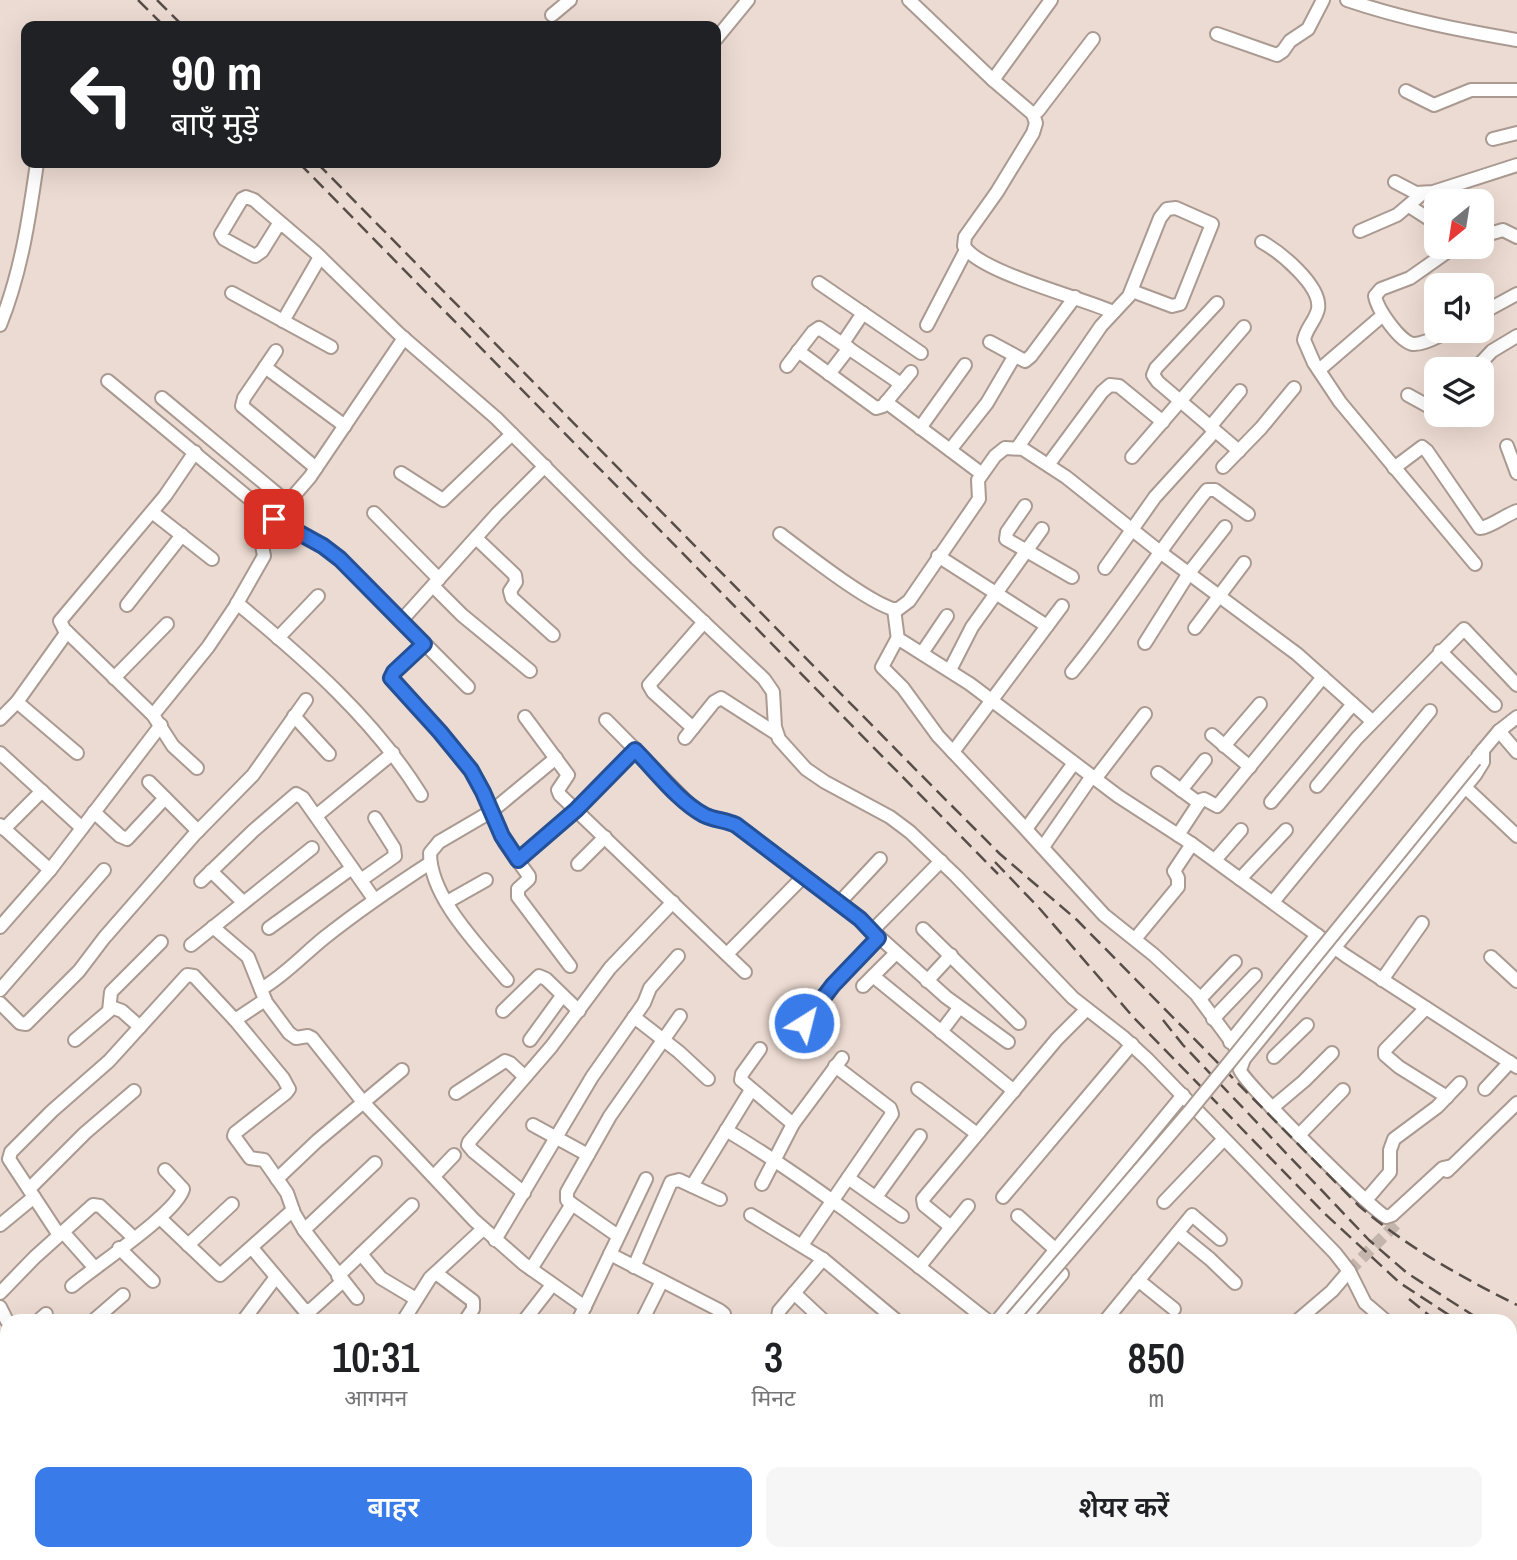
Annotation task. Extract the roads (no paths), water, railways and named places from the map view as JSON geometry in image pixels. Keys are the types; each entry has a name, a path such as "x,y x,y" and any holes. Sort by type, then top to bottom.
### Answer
{"street":[{"path":"552,15 570,0"},
{"path":"721,33 748,0"},
{"path":"909,0 1033,114 1037,123 992,199 965,237 966,250 1026,282 1113,312"},
{"path":"993,80 1051,0"},
{"path":"1217,34 1277,55 1290,41 1308,29 1323,0"},
{"path":"1347,0 1432,24 1517,40"},
{"path":"1033,114 1093,39"},
{"path":"1406,91 1434,104 1471,90 1517,90"},
{"path":"1493,139 1517,133"},
{"path":"1395,182 1410,191 1423,193 1441,190 1517,164"},
{"path":"0,325 18,276 36,168"},
{"path":"1360,231 1397,215 1423,193"},
{"path":"280,222 262,251 255,256 221,234 238,205 246,197 254,200 280,222 320,257 404,338 512,434 770,686 775,701 776,734"},
{"path":"1409,206 1424,216"},
{"path":"1018,447 1066,374 1113,312 1126,301 1160,218 1167,209 1176,208 1212,225 1180,304 1172,306 1132,290"},
{"path":"1494,233 1503,230 1517,237"},
{"path":"1262,242 1291,263 1310,286 1318,302 1317,314 1304,340 1318,370 1352,418 1475,564"},
{"path":"927,325 966,250"},
{"path":"283,321 320,257"},
{"path":"1424,340 1413,344 1406,340 1383,315 1376,301 1377,293 1387,286 1410,278 1437,259"},
{"path":"819,283 921,353"},
{"path":"232,293 331,347"},
{"path":"1494,306 1517,294"},
{"path":"990,342 1021,361 1028,360 1075,297"},
{"path":"1217,303 1154,371 1154,379 1239,451"},
{"path":"829,374 863,313"},
{"path":"1318,370 1383,315"},
{"path":"1132,457 1244,327"},
{"path":"788,366 813,332 819,328 901,384"},
{"path":"1486,357 1517,336"},
{"path":"153,715 208,647 237,603 264,556 262,534 316,468 404,338"},
{"path":"276,351 244,398 242,406 316,468"},
{"path":"798,351 876,408 883,406 911,372"},
{"path":"950,450 987,403 1014,357"},
{"path":"920,428 965,365"},
{"path":"265,367 345,426"},
{"path":"108,381 274,519 331,551 468,687"},
{"path":"1048,465 1110,385 1119,386 1163,422"},
{"path":"1223,467 1294,388"},
{"path":"1105,568 1131,529 1240,391"},
{"path":"1408,395 1424,404"},
{"path":"162,398 288,503"},
{"path":"886,402 982,474"},
{"path":"401,473 443,500 447,499 512,434"},
{"path":"1507,446 1517,473"},
{"path":"894,610 906,605 979,499 977,483 982,474 1001,450 1018,447 1048,465 1297,654 1372,721"},
{"path":"1394,468 1422,447 1480,528 1517,511"},
{"path":"195,452 152,512 63,616 61,625 153,715 173,746 197,768"},
{"path":"401,621 545,466"},
{"path":"1072,672 1107,629 1160,551 1207,491 1215,490 1248,514"},
{"path":"1024,506 1005,536 1009,542 1072,577"},
{"path":"152,512 212,559"},
{"path":"374,513 462,615 530,671"},
{"path":"1144,643 1189,573 1225,527"},
{"path":"950,670 972,627 1042,529"},
{"path":"780,534 863,593 894,610"},
{"path":"127,605 182,535"},
{"path":"476,538 515,575 516,582 510,591 512,598 553,635"},
{"path":"938,556 1047,626"},
{"path":"1195,628 1244,563"},
{"path":"278,638 318,596"},
{"path":"237,603 363,718 393,752 421,795"},
{"path":"953,752 1062,606"},
{"path":"894,610 898,640"},
{"path":"922,653 947,616"},
{"path":"704,622 649,685 689,733 714,702 721,698 776,734 783,746 815,776 902,825 941,861 1086,1010 1132,1044 1183,1095 1327,1245 1349,1271 1365,1303 1378,1314"},
{"path":"114,678 167,624"},
{"path":"1317,786 1372,721 1464,629 1517,685"},
{"path":"0,719 17,702 67,632"},
{"path":"898,640 950,670 1093,778 1215,860 1335,948 1513,1064 1485,1089"},
{"path":"898,640 892,646 882,667 903,688 928,724 1104,915 1188,985 1244,1059"},
{"path":"424,644 391,678 471,770 505,843 529,879 518,889 518,897 570,966"},
{"path":"1440,651 1495,705"},
{"path":"1178,835 1204,799 1217,806 1323,677"},
{"path":"0,1003 20,1023 29,1022 79,971 104,938 198,831 253,775 306,699"},
{"path":"17,702 77,753"},
{"path":"1224,746 1260,704"},
{"path":"1271,802 1353,704"},
{"path":"1273,902 1430,711"},
{"path":"1043,847 1093,778 1145,715"},
{"path":"294,716 329,754"},
{"path":"525,717 568,775 558,793 745,972"},
{"path":"1016,1314 1220,1074 1499,731 1517,717"},
{"path":"606,720 700,813 736,825 839,903 927,981 1008,1042"},
{"path":"0,927 50,870 161,725"},
{"path":"1499,731 1517,752"},
{"path":"1212,735 1250,768"},
{"path":"518,860 576,810 635,750"},
{"path":"316,816 393,752"},
{"path":"0,753 82,828"},
{"path":"1452,1166 1443,1168 1389,1217 1383,1216 1272,1108 1240,1073 1240,1067 1480,768 1479,755"},
{"path":"507,980 447,902 436,883 430,853 434,845 492,811 556,758"},
{"path":"1181,790 1205,760"},
{"path":"1026,829 1074,763"},
{"path":"1158,773 1199,803"},
{"path":"149,782 198,831"},
{"path":"1465,787 1517,836"},
{"path":"42,791 2,827 50,870"},
{"path":"201,881 292,796 300,795 374,899"},
{"path":"94,812 120,836 127,839 164,798"},
{"path":"361,880 395,856 394,848 375,818"},
{"path":"1215,860 1241,830"},
{"path":"1240,879 1286,830"},
{"path":"578,864 605,838"},
{"path":"1135,939 1178,887 1178,878 1174,871 1192,844"},
{"path":"191,945 313,848"},
{"path":"839,903 880,859"},
{"path":"804,1023 875,934 941,861"},
{"path":"234,1020 307,952 374,899 430,863"},
{"path":"269,928 352,868"},
{"path":"0,990 104,870"},
{"path":"212,871 243,902"},
{"path":"727,954 804,876"},
{"path":"447,902 486,880"},
{"path":"524,1193 468,1145 579,1011 610,968 673,902"},
{"path":"1382,979 1422,923"},
{"path":"213,928 248,957 263,995 293,1037 312,1038 363,1102 483,1229 531,1269 585,1307"},
{"path":"923,929 1019,1023"},
{"path":"1230,1042 1317,935"},
{"path":"75,1040 104,1017 111,1007 111,992 161,942"},
{"path":"863,986 895,954"},
{"path":"927,981 951,955"},
{"path":"495,1240 592,1077 644,1003 650,988 678,956"},
{"path":"1491,957 1517,981"},
{"path":"1200,999 1235,962"},
{"path":"94,1267 61,1234 31,1194 9,1155 52,1111 109,1061 184,977 191,974 289,1086 286,1093 234,1136 250,1158 264,1160 287,1193 304,1230 357,1298"},
{"path":"1213,1019 1255,975"},
{"path":"503,1011 539,976 579,1011"},
{"path":"873,976 1014,1091"},
{"path":"530,1040 562,996"},
{"path":"111,1007 122,1012 140,1027"},
{"path":"941,1032 959,1007"},
{"path":"1426,1008 1385,1050 1385,1055 1447,1097"},
{"path":"951,1227 924,1205 922,1200 1057,1040 1086,1010"},
{"path":"618,1236 567,1200 567,1192 610,1116 680,1016"},
{"path":"634,1017 708,1079"},
{"path":"1278,1018 1295,1035"},
{"path":"1274,1057 1307,1025"},
{"path":"1003,1197 1132,1044"},
{"path":"760,1049 741,1077 742,1083 793,1124"},
{"path":"1272,1108 1304,1082 1332,1053"},
{"path":"456,1093 505,1061 525,1077"},
{"path":"762,1184 793,1124 839,1062 892,1114 802,1245"},
{"path":"277,1179 402,1070"},
{"path":"1366,1200 1390,1171 1390,1150 1394,1139 1437,1107 1460,1083"},
{"path":"918,1089 977,1134"},
{"path":"692,1186 751,1090"},
{"path":"1300,1134 1343,1090"},
{"path":"0,1225 85,1133 134,1091"},
{"path":"1003,1314 1183,1095"},
{"path":"1398,1222 1517,1103"},
{"path":"533,1125 588,1155"},
{"path":"726,1130 833,1200 979,1314"},
{"path":"876,1197 920,1136"},
{"path":"1164,1202 1224,1139"},
{"path":"434,1176 454,1155"},
{"path":"304,1230 375,1163"},
{"path":"72,1286 160,1217 182,1193 180,1186 165,1170"},
{"path":"848,1178 902,1216"},
{"path":"582,1314 646,1179"},
{"path":"635,1267 671,1182 679,1181 720,1199"},
{"path":"188,1245 232,1204"},
{"path":"531,1269 572,1204"},
{"path":"0,1293 89,1207 96,1205 134,1238"},
{"path":"252,1248 305,1311 312,1309 361,1254 412,1205"},
{"path":"919,1267 968,1206"},
{"path":"160,1217 220,1275 293,1210"},
{"path":"751,1215 822,1259 889,1314"},
{"path":"1111,1314 1192,1215 1220,1240"},
{"path":"1018,1216 1056,1250"},
{"path":"407,1314 436,1273 483,1229"},
{"path":"1178,1233 1235,1283"},
{"path":"119,1248 153,1281"},
{"path":"361,1254 381,1278 416,1299"},
{"path":"610,1254 724,1314"},
{"path":"778,1314 822,1259"},
{"path":"1305,1314 1332,1291 1349,1271"},
{"path":"436,1273 473,1301 473,1309 469,1314"},
{"path":"1034,1314 1062,1274"},
{"path":"248,1314 276,1277"},
{"path":"1138,1280 1174,1309"},
{"path":"646,1314 662,1281"},
{"path":"529,1314 552,1285"},
{"path":"794,1293 816,1314"},
{"path":"101,1314 123,1294"}],"tunnel":[{"path":"1349,1271 1398,1222"}],"railway":[{"path":"138,0 159,21"},
{"path":"157,0 178,21"},
{"path":"304,168 998,874"},
{"path":"322,168 932,786 1000,854 1077,920 1359,1206 1396,1235 1435,1260 1517,1305"},
{"path":"995,862 1040,909 1134,1018 1324,1213 1400,1283 1447,1314"},
{"path":"1163,1020 1183,1045 1369,1240 1407,1273 1471,1314"},
{"path":"1409,1299 1427,1314"}]}
